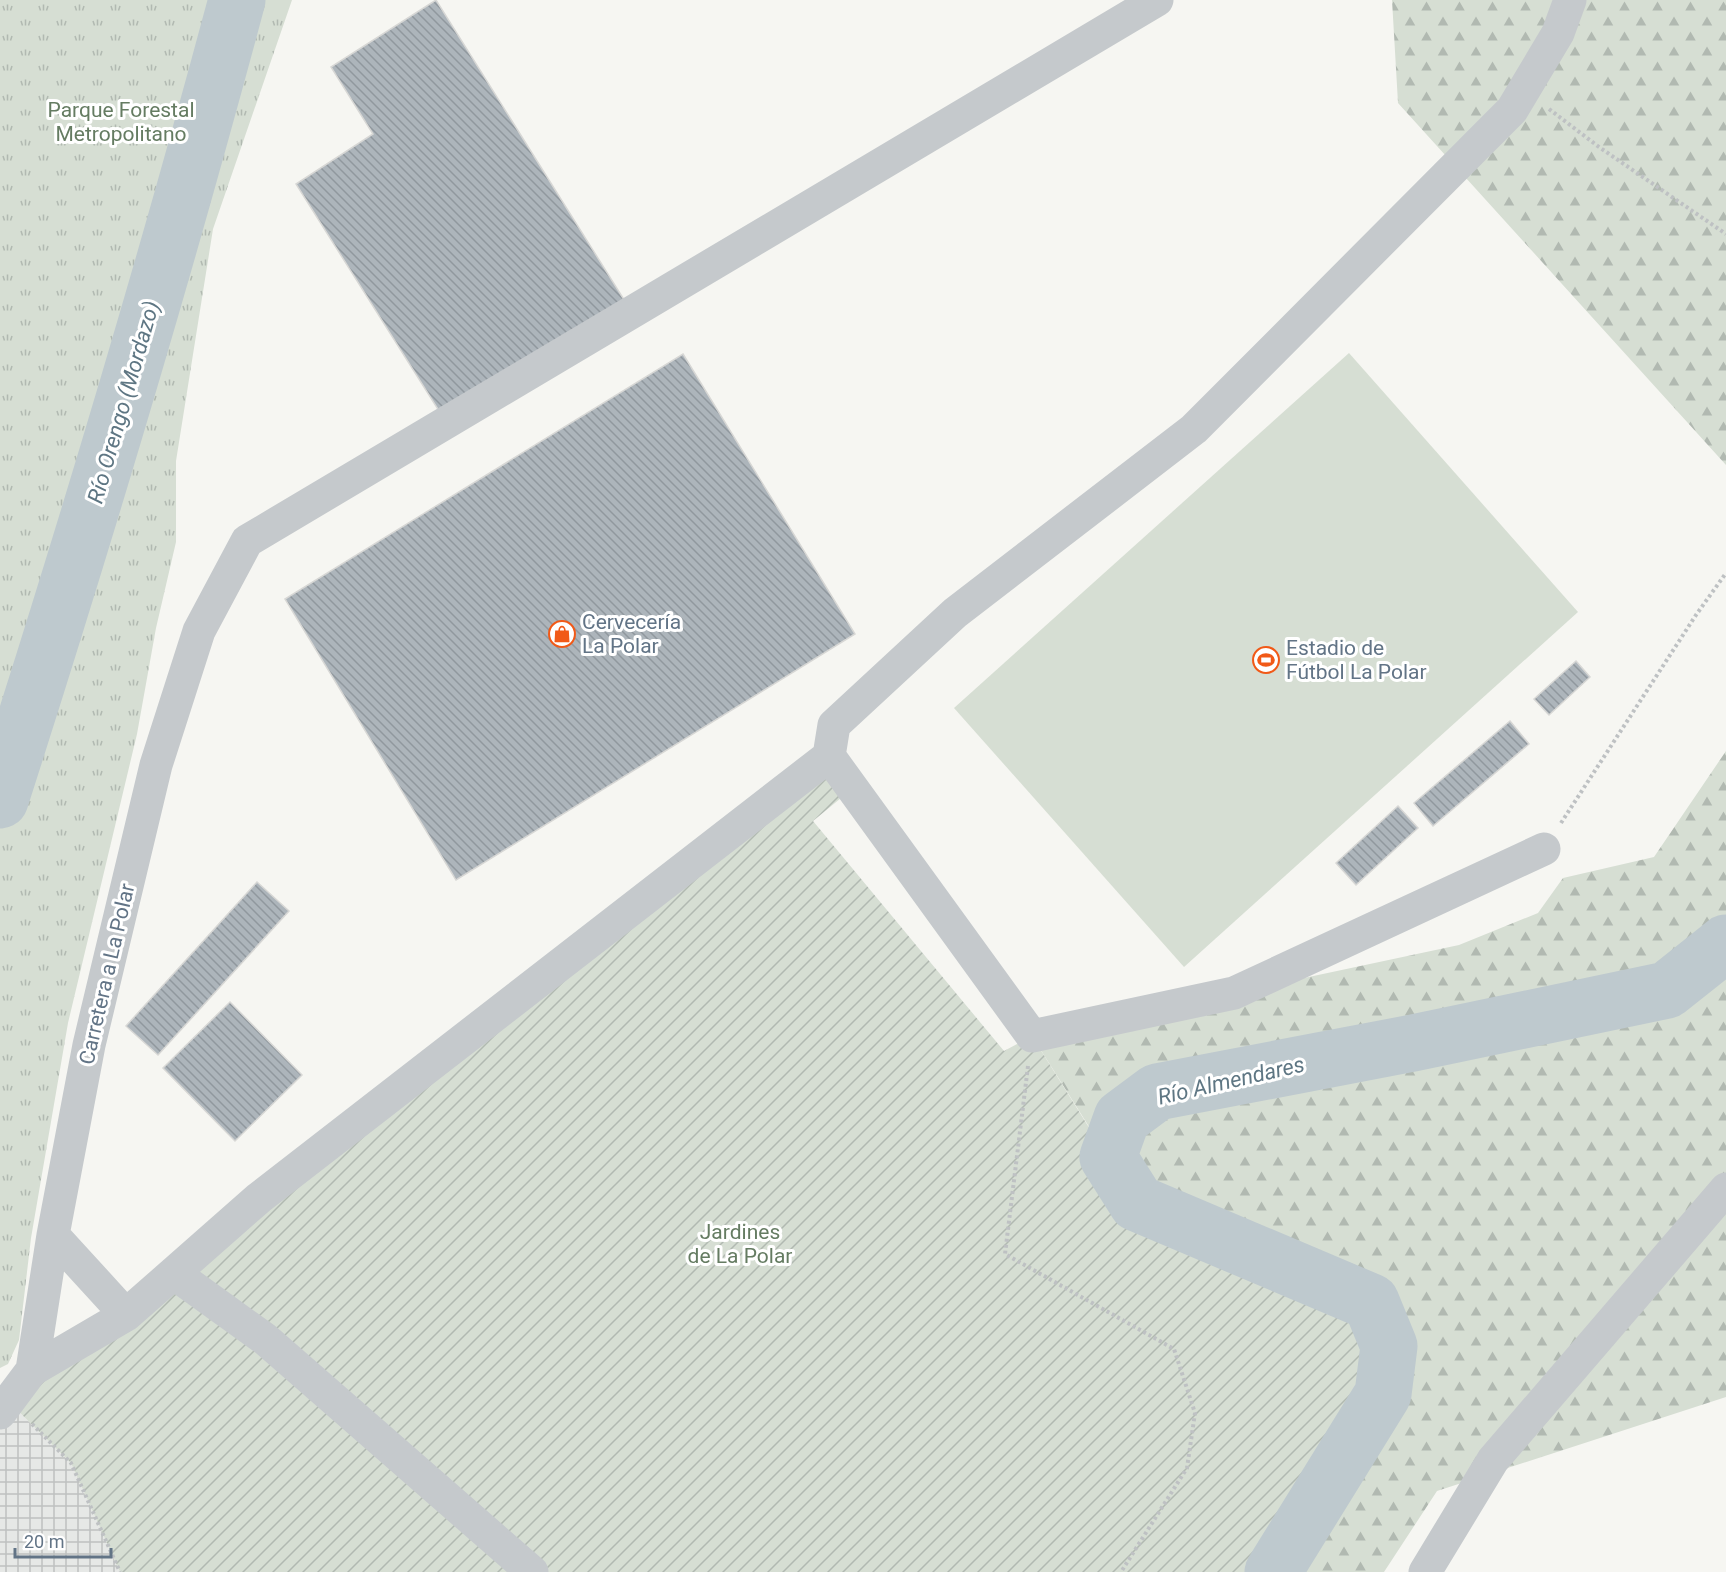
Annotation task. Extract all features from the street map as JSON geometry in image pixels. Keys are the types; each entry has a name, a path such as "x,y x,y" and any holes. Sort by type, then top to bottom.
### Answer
{"street":[{"name":"Carretera a La Polar","path":"4,1407 32,1370 53,1235 89,1045 156,765 199,631 247,541 1157,0"},
{"path":"32,1370 126,1315 259,1198 828,756 834,725 955,613 1194,429 1512,110 1558,33 1570,0"},
{"path":"828,756 1032,1036 1234,993 1544,849"},
{"path":"1425,1572 1492,1460 1726,1189"},
{"path":"53,1235 126,1315"},
{"path":"175,1274 265,1339 532,1572"}],"path":[{"path":"1524,90 1599,147 1726,234"},
{"path":"1544,849 1690,624 1726,573"},
{"path":"1032,1036 1005,1254 1174,1349 1195,1413 1187,1468 1121,1572"},
{"path":"4,1407 71,1463 120,1572"}],"shaded area":[{"path":"8,1401 71,1463 120,1572 0,1572 0,1413"}],"green space":[{"name":"Parque Forestal Metropolitano","path":"0,0 292,0 213,229 176,461 176,542 156,628 137,734 68,1023 31,1238 19,1340 8,1364 0,1368"},
{"path":"1392,0 1726,0 1726,465 1398,103"},
{"name":"Estadio de Fútbol La Polar","path":"1349,353 1578,612 1184,967 954,708"},
{"path":"1726,751 1726,1397 1437,1491 1384,1572 1273,1572 1283,1554 1371,1303 1137,1203 1032,1036 1459,945 1538,913 1563,878 1654,857"},
{"name":"Jardines de La Polar","path":"829,756 852,789 813,821 1004,1051 1032,1036 1136,1203 1371,1302 1389,1346 1383,1394 1273,1572 120,1572 71,1463 8,1401"}],"building":[{"path":"436,0 628,306 446,422 296,184 373,134 331,67"},
{"path":"683,354 855,634 456,880 285,599"},
{"path":"1576,661 1590,677 1549,715 1534,699"},
{"path":"1510,721 1529,744 1433,826 1414,803"},
{"path":"1398,806 1418,828 1356,885 1336,863"},
{"path":"257,882 289,911 158,1055 126,1026"},
{"path":"230,1002 302,1075 235,1141 163,1068"}],"waterway":[{"name":"Río Orengo (Mordazo)","path":"0,800 123,402 182,201 237,0"},
{"name":"Río Almendares","path":"1273,1572 1383,1394 1389,1346 1371,1302 1137,1203 1108,1157 1122,1118 1157,1092 1413,1043 1667,990 1726,943"}],"place":[{"name":"Cervecería La Polar","path":"562,634"},
{"name":"Estadio de Fútbol La Polar","path":"1266,660"}]}
